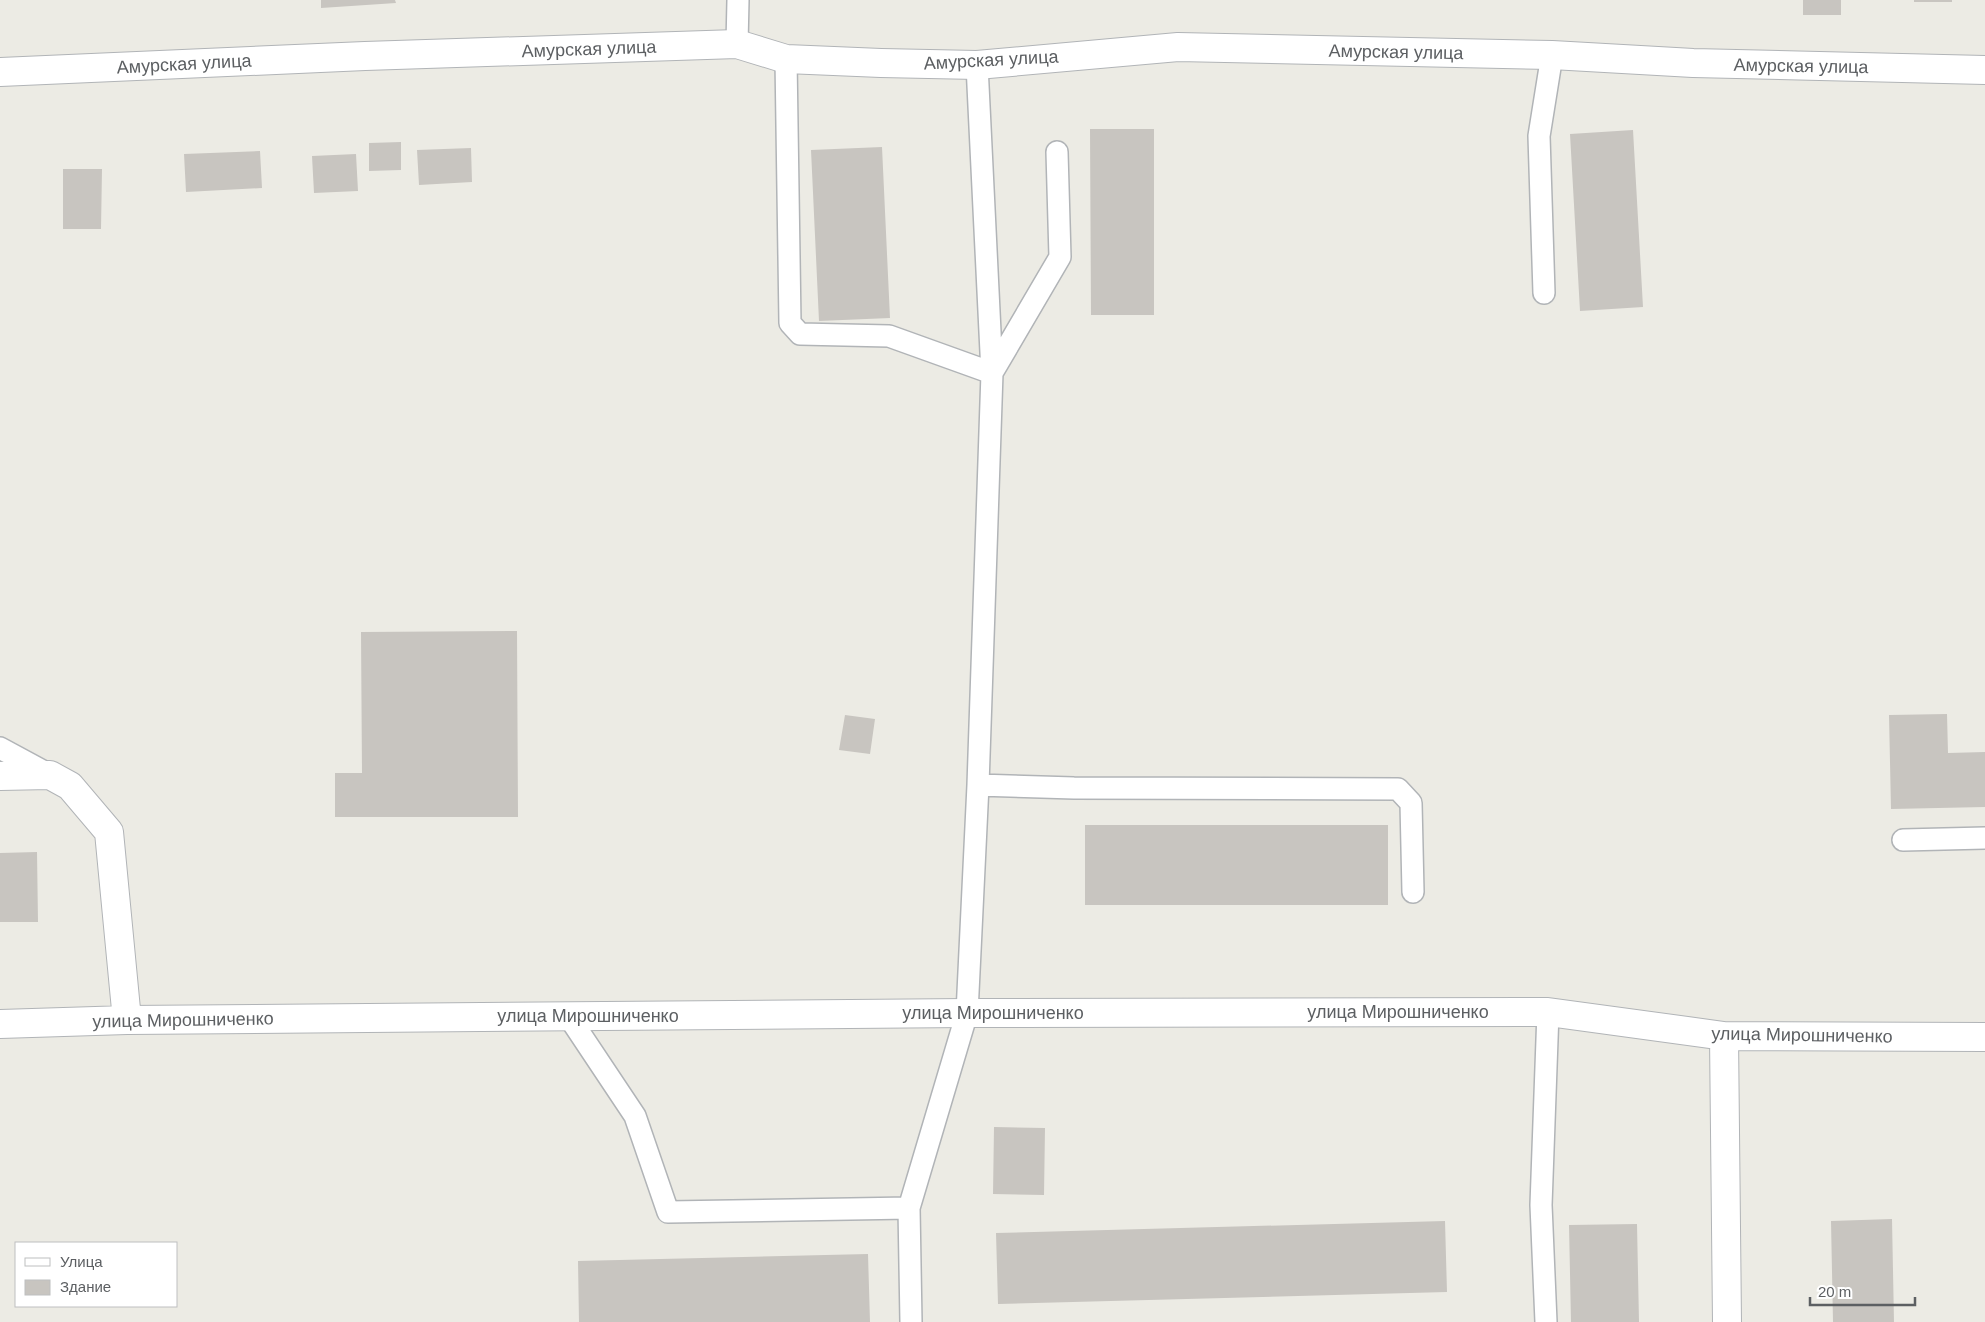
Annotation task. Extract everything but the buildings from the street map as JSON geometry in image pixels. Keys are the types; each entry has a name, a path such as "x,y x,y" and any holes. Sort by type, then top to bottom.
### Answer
{"street":[{"name":"Амурская улица","path":"0,72 375,55 737,44 786,59 881,64 977,65 1178,47 1552,55 1693,63 1985,70"},
{"path":"0,776 50,775 70,786 108,832 127,1020"},
{"name":"улица Мирошниченко","path":"0,1024 127,1020 569,1016 1548,1012 1724,1036 1985,1037"},
{"path":"1724,1036 1727,1322"}],"lane":[{"path":"737,44 738,0"},
{"path":"1544,293 1539,136 1552,55"},
{"path":"786,59 790,323 800,334 889,336 992,373"},
{"path":"911,1322 909,1208 967,1013 978,785 992,373 977,65"},
{"path":"992,373 1060,257 1057,152"},
{"path":"0,748 50,775"},
{"path":"978,785 1074,788 1398,789 1411,803 1413,892"},
{"path":"1903,840 1985,838"},
{"path":"1546,1322 1541,1205 1548,1012"},
{"path":"569,1016 635,1116 668,1212 909,1208"}]}
